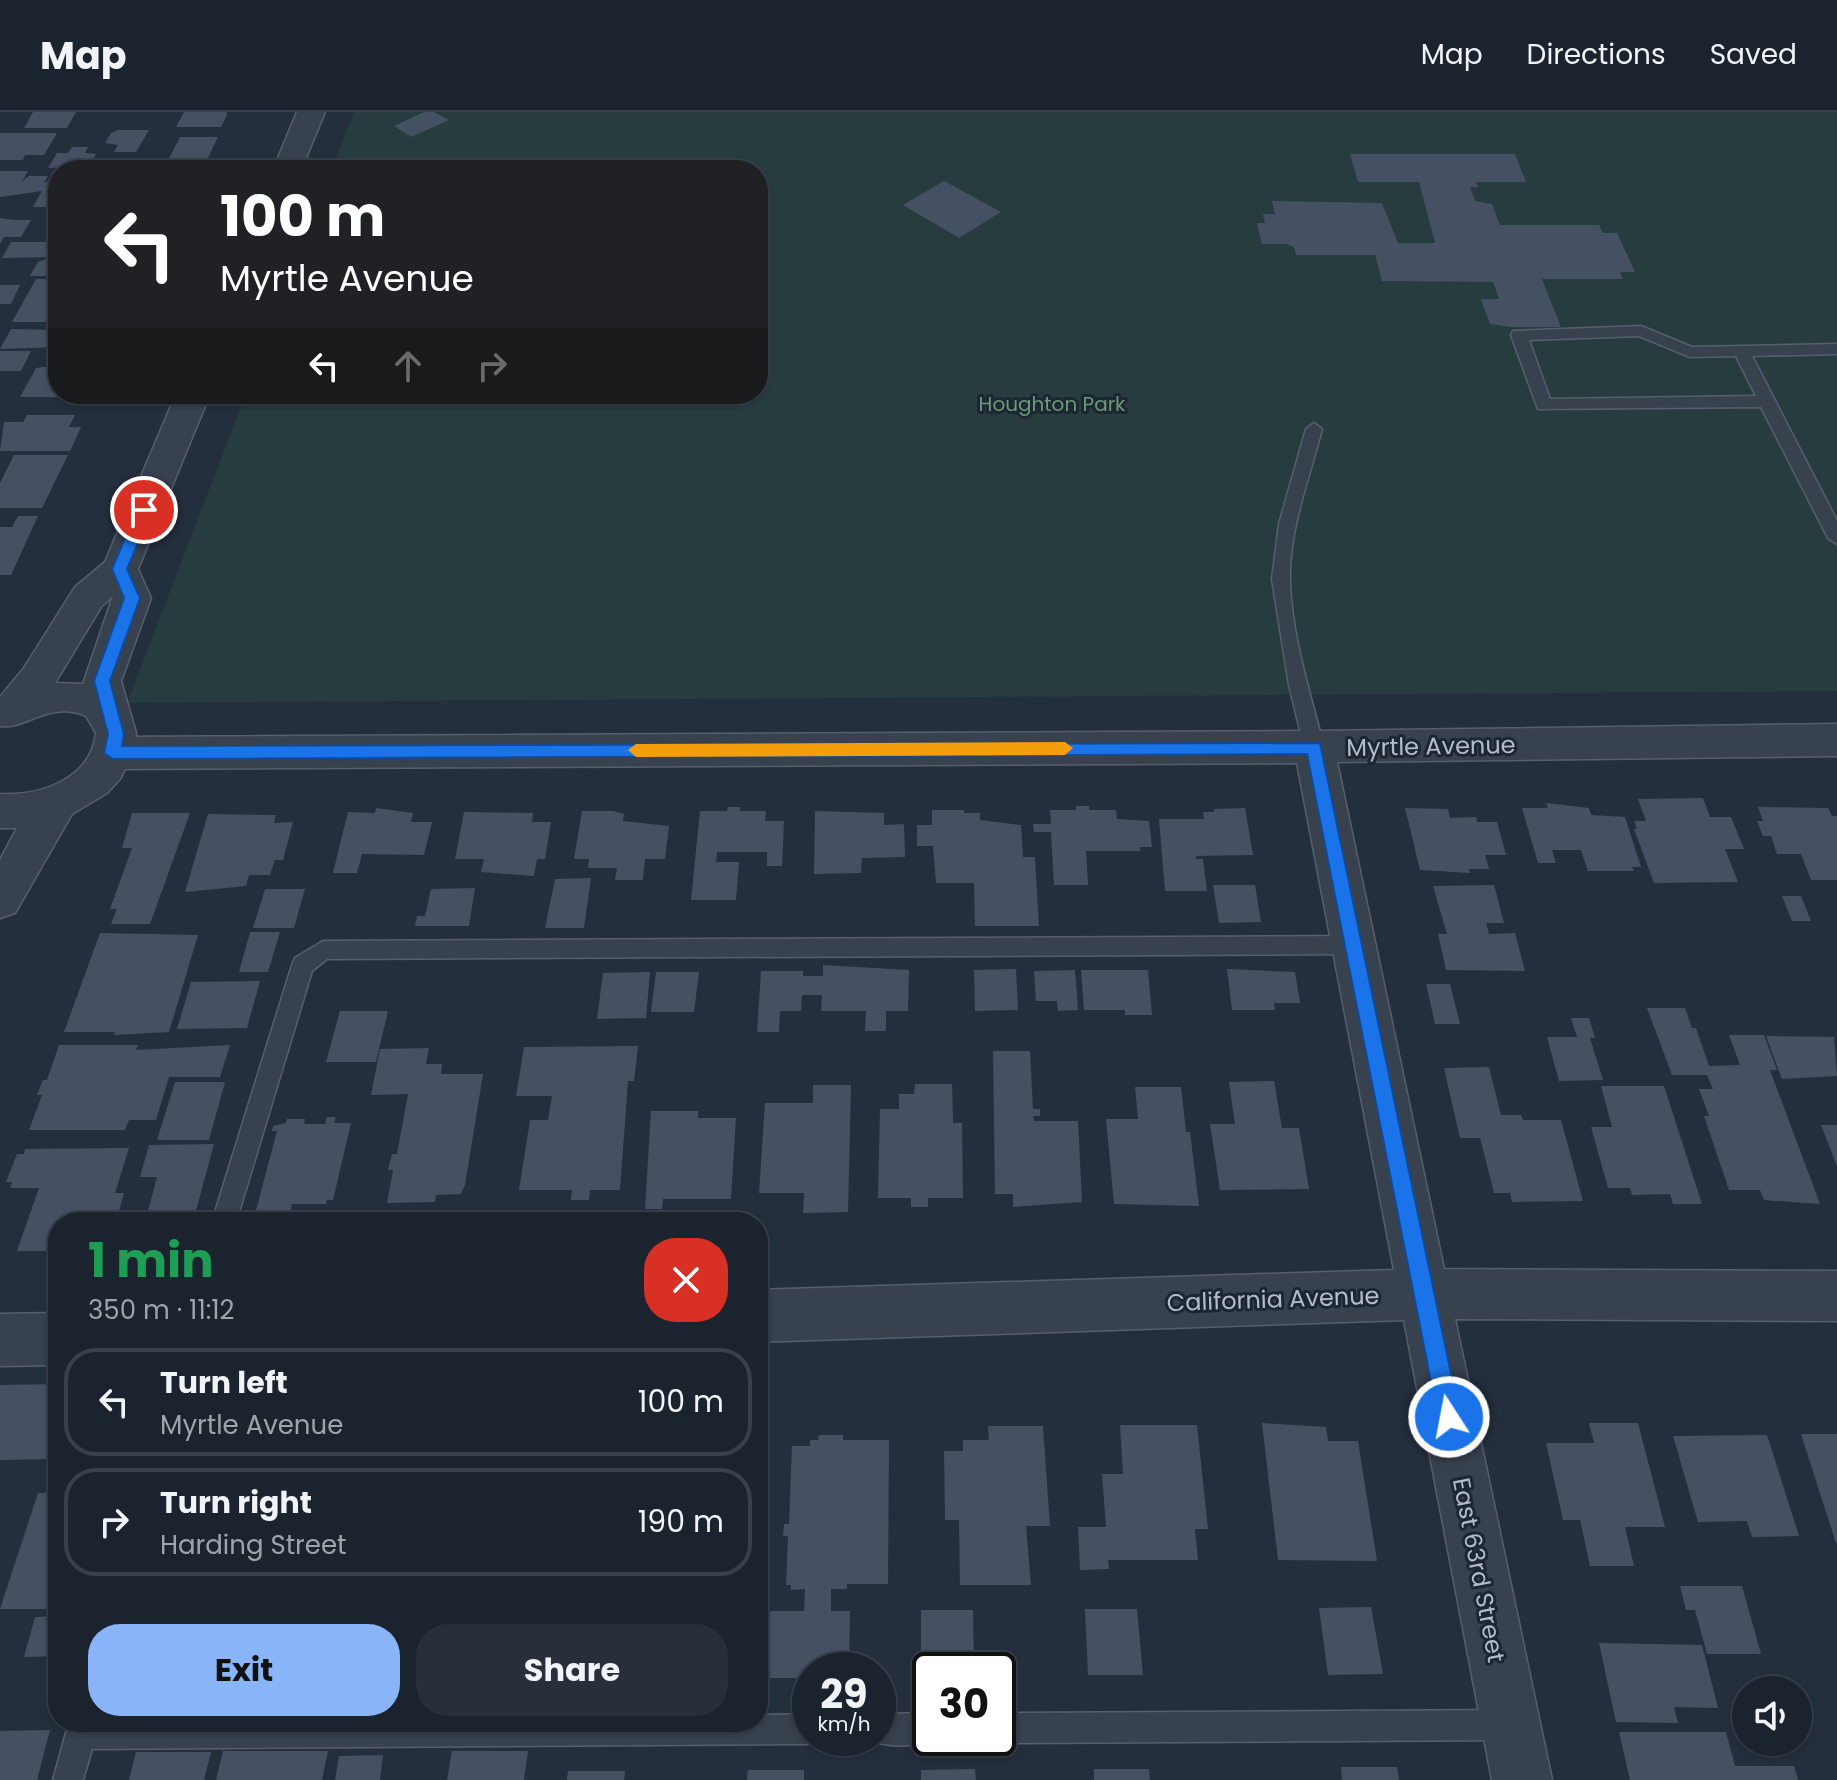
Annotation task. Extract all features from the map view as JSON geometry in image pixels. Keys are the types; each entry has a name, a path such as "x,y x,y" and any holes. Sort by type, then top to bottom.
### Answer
{"street":[{"path":"291,160 311,112"},
{"path":"7,712 38,678 88,597 120,569 189,404"},
{"path":"0,811 32,811 57,803 82,790 101,772 112,735 102,681 132,598 120,569"},
{"path":"7,712 60,696 82,698 99,705 112,735"},
{"name":"Myrtle Avenue","path":"112,735 1314,747 1837,740"},
{"name":"East 63rd Street","path":"1314,747 1522,1780"},
{"path":"0,900 34,837 57,803"},
{"name":"California Avenue","path":"768,1316 1424,1294 1837,1296"},
{"path":"0,1340 48,1339"}],"lane":[{"path":"1767,401 1544,405 1519,335 1641,331 1690,352 1837,349"},
{"path":"1741,351 1837,538"},
{"path":"1314,429 1293,509 1281,576 1292,657 1314,747"},
{"path":"227,1212 303,965 323,950 1354,945"},
{"path":"1016,1728 1511,1725"},
{"path":"768,1729 792,1729"},
{"path":"68,1780 81,1732"}],"green space":[{"name":"Houghton Park","path":"354,112 1837,112 1837,691 127,703 242,404 768,404 768,160 336,160"}],"building":[{"path":"33,112 76,112 67,128 24,128"},
{"path":"184,112 226,112 227,115 221,127 176,127"},
{"path":"424,112 434,112 449,120 411,137 394,126"},
{"path":"118,130 149,130 136,152 114,152 118,145 105,143 111,133"},
{"path":"0,133 57,133 44,155 25,155 23,160 0,160"},
{"path":"180,137 218,137 207,160 168,160"},
{"path":"72,147 88,147 85,153 96,154 93,160 53,160 57,153 68,153"},
{"path":"1350,154 1515,154 1526,182 1476,182 1478,187 1470,187 1475,201 1492,204 1500,225 1599,225 1603,233 1617,233 1635,272 1620,272 1623,279 1542,279 1561,327 1510,327 1490,324 1481,299 1499,299 1493,282 1382,281 1375,255 1296,255 1294,247 1287,244 1262,244 1257,223 1265,223 1263,214 1275,214 1272,201 1382,203 1398,243 1435,243 1419,182 1358,182"},
{"path":"0,171 28,171 22,181 29,176 48,176 44,182 48,182 48,207 33,207 42,191 0,197"},
{"path":"944,181 1001,212 959,238 903,205"},
{"path":"0,218 31,220 21,237 4,237 0,244"},
{"path":"11,242 48,242 48,257 2,258"},
{"path":"48,259 48,276 30,276 38,262"},
{"path":"36,279 48,279 46,322 12,322"},
{"path":"0,285 20,285 11,304 0,304"},
{"path":"11,329 48,330 48,347 0,349"},
{"path":"0,351 31,351 21,371 0,371"},
{"path":"48,367 48,397 20,397 36,368"},
{"path":"27,415 75,415 69,427 81,427 70,451 0,451 4,422 23,422"},
{"path":"14,455 68,455 42,508 0,508 0,483"},
{"path":"18,516 38,516 11,575 0,575 0,527 12,527"},
{"path":"1703,798 1710,817 1731,817 1744,849 1725,849 1738,882 1654,883 1634,829 1637,829 1634,821 1646,821 1638,799"},
{"path":"1546,803 1589,808 1591,815 1625,817 1641,867 1632,867 1634,871 1588,871 1581,850 1552,850 1556,863 1538,863 1522,808 1548,808"},
{"path":"1076,806 1089,806 1089,810 1116,810 1117,819 1149,821 1152,847 1140,847 1140,851 1086,851 1088,885 1054,885 1051,832 1034,832 1033,824 1051,824 1050,810 1076,810"},
{"path":"728,807 740,807 740,811 766,811 765,821 784,821 782,866 767,866 767,852 717,852 716,862 739,862 736,900 691,900 700,811 727,811"},
{"path":"1758,807 1828,808 1832,816 1837,816 1837,880 1811,880 1801,854 1777,854 1771,836 1763,836 1757,821 1763,821"},
{"path":"376,808 413,813 411,822 432,822 424,855 362,854 357,873 333,873 348,812 375,813"},
{"path":"1245,808 1253,855 1196,856 1196,859 1203,859 1207,891 1165,891 1159,819 1204,819 1203,812 1214,812 1214,809"},
{"path":"1405,808 1448,809 1450,818 1476,817 1477,822 1497,822 1506,855 1485,855 1489,869 1469,869 1470,873 1420,870"},
{"path":"932,810 964,810 964,813 980,813 980,820 1021,825 1023,857 1035,857 1039,926 975,926 974,883 936,883 933,846 917,846 917,825 932,825"},
{"path":"582,811 613,811 624,814 623,821 669,826 665,859 645,859 643,880 615,880 617,868 588,868 589,859 574,859"},
{"path":"815,811 884,813 884,825 904,824 905,857 862,858 861,873 814,874"},
{"path":"464,812 533,813 532,822 551,822 545,859 537,859 534,876 481,872 484,859 455,859"},
{"path":"132,813 190,813 150,924 111,924 117,909 110,909 132,848 122,848"},
{"path":"208,814 276,815 274,823 293,822 283,860 275,860 270,875 249,875 246,886 185,892"},
{"path":"591,878 584,928 545,928 555,879"},
{"path":"1213,885 1255,885 1261,922 1219,923"},
{"path":"1494,885 1504,923 1486,923 1489,934 1515,933 1525,971 1446,970 1438,934 1447,934 1433,886"},
{"path":"475,888 469,926 415,926 417,916 425,916 431,889"},
{"path":"265,889 305,889 294,928 253,928"},
{"path":"1782,896 1801,896 1811,921 1792,921"},
{"path":"250,932 280,932 268,972 239,972"},
{"path":"100,933 198,935 169,1032 114,1035 115,1032 64,1032"},
{"path":"823,965 909,970 908,1011 886,1011 886,1031 865,1031 866,1011 821,1011 822,995 802,995 801,1011 780,1011 779,1032 757,1032 761,971 803,971 803,976 823,976"},
{"path":"1016,969 1018,1010 975,1011 974,970"},
{"path":"1227,969 1295,972 1300,1003 1274,1003 1275,1010 1232,1010"},
{"path":"1075,970 1078,1010 1058,1011 1057,1001 1036,1001 1034,971"},
{"path":"1081,970 1148,970 1152,1015 1125,1015 1125,1010 1084,1010"},
{"path":"650,972 646,1018 597,1019 603,973"},
{"path":"656,972 699,972 694,1012 651,1012"},
{"path":"260,981 247,1028 177,1029 191,982"},
{"path":"1426,984 1450,984 1460,1024 1435,1024"},
{"path":"1647,1008 1685,1008 1692,1028 1696,1028 1709,1066 1740,1065 1729,1035 1764,1035 1777,1070 1770,1070 1820,1204 1764,1200 1760,1190 1729,1190 1704,1116 1709,1116 1699,1089 1713,1089 1707,1075 1672,1075"},
{"path":"340,1011 388,1011 376,1062 326,1062"},
{"path":"1571,1018 1589,1018 1595,1038 1590,1038 1603,1080 1559,1081 1547,1037 1577,1037"},
{"path":"1766,1036 1834,1037 1837,1076 1782,1079"},
{"path":"59,1045 138,1045 136,1050 230,1045 220,1077 169,1077 156,1120 129,1120 125,1130 29,1130 42,1095 37,1095 43,1080 47,1080"},
{"path":"638,1046 634,1081 628,1081 620,1190 590,1190 589,1200 571,1200 572,1190 519,1190 530,1120 548,1120 552,1096 516,1096 524,1047"},
{"path":"429,1048 426,1064 442,1064 441,1074 483,1074 465,1185 461,1194 436,1195 435,1202 387,1203 393,1170 388,1170 392,1154 397,1154 408,1094 371,1095 380,1049"},
{"path":"993,1051 1030,1051 1033,1109 1040,1109 1040,1116 1033,1116 1034,1121 1078,1121 1082,1202 1013,1207 1013,1194 995,1194"},
{"path":"1489,1067 1501,1115 1521,1115 1523,1120 1561,1120 1583,1201 1512,1202 1510,1193 1494,1193 1480,1138 1460,1138 1444,1068"},
{"path":"1274,1081 1282,1128 1299,1128 1309,1189 1220,1190 1210,1124 1235,1124 1229,1082"},
{"path":"175,1082 225,1082 209,1140 157,1140"},
{"path":"915,1084 952,1084 953,1123 962,1123 963,1198 928,1198 928,1207 911,1207 911,1198 878,1198 880,1109 899,1109 899,1094 914,1094"},
{"path":"813,1085 851,1085 848,1212 803,1213 804,1193 759,1193 765,1103 813,1103"},
{"path":"1601,1086 1664,1086 1702,1204 1673,1204 1670,1194 1632,1195 1630,1188 1608,1188 1591,1127 1612,1127"},
{"path":"1135,1087 1181,1087 1199,1206 1114,1204 1106,1119 1138,1119"},
{"path":"651,1111 698,1111 698,1118 736,1118 731,1199 663,1199 662,1209 645,1209"},
{"path":"327,1117 336,1117 334,1123 351,1123 333,1200 327,1200 326,1204 292,1204 290,1212 256,1212 277,1131 272,1131 273,1126 286,1123 287,1119 305,1119 304,1124 325,1124"},
{"path":"1821,1125 1837,1125 1837,1166"},
{"path":"214,1144 196,1212 148,1212 157,1177 140,1177 149,1145"},
{"path":"129,1148 115,1193 124,1193 119,1212 48,1212 48,1251 17,1251 39,1188 10,1188 12,1182 6,1182 17,1154 24,1154 25,1149"},
{"path":"48,1384 48,1459 0,1460 0,1385"},
{"path":"1262,1423 1326,1427 1328,1441 1358,1441 1377,1561 1278,1560"},
{"path":"1589,1423 1638,1423 1665,1527 1625,1527 1634,1566 1590,1566 1580,1520 1563,1520 1546,1443 1594,1443"},
{"path":"1120,1425 1197,1425 1208,1529 1195,1529 1198,1560 1108,1560 1109,1569 1080,1570 1078,1527 1106,1527 1102,1474 1123,1474"},
{"path":"988,1426 1043,1426 1050,1526 1026,1526 1031,1585 960,1585 959,1520 945,1520 944,1451 963,1451 963,1440 989,1440"},
{"path":"1801,1434 1837,1434 1837,1543 1836,1543"},
{"path":"819,1435 843,1435 843,1440 889,1440 888,1584 847,1584 847,1589 831,1589 831,1611 850,1611 849,1652 792,1652 792,1678 768,1678 768,1611 804,1611 805,1589 791,1590 791,1585 786,1585 788,1536 783,1536 784,1524 789,1524 792,1446 810,1446 810,1440 818,1440"},
{"path":"1767,1435 1799,1536 1752,1537 1747,1521 1698,1522 1673,1436"},
{"path":"48,1483 48,1609 0,1609 38,1493 45,1493"},
{"path":"1680,1586 1742,1586 1761,1654 1707,1654 1695,1610 1686,1610"},
{"path":"1371,1607 1383,1674 1328,1675 1319,1608"},
{"path":"1085,1609 1137,1609 1143,1675 1088,1675"},
{"path":"921,1610 973,1610 974,1652 921,1652"},
{"path":"48,1616 48,1656 24,1657 35,1617"},
{"path":"1599,1643 1702,1645 1718,1708 1674,1707 1678,1723 1616,1722"},
{"path":"48,1730 37,1780 0,1780 0,1731"},
{"path":"1619,1732 1726,1732 1735,1766 1794,1766 1798,1780 1630,1780"},
{"path":"223,1751 328,1751 322,1780 216,1780"},
{"path":"452,1751 528,1751 524,1780 447,1780"},
{"path":"136,1752 211,1752 204,1780 129,1780"},
{"path":"383,1755 380,1780 335,1780 339,1756"},
{"path":"1341,1767 1397,1767 1399,1780 1342,1780"},
{"path":"975,1769 976,1780 921,1780 921,1770"},
{"path":"1094,1769 1149,1769 1150,1780 1094,1780"},
{"path":"748,1770 804,1770 804,1780 747,1780"},
{"path":"568,1771 625,1771 624,1780 567,1780"}],"slow traffic":[{"path":"636,750 1065,748"}],"route":[{"path":"144,510 120,569 132,598 102,681 116,734 113,753 1314,747 1449,1417"}]}
